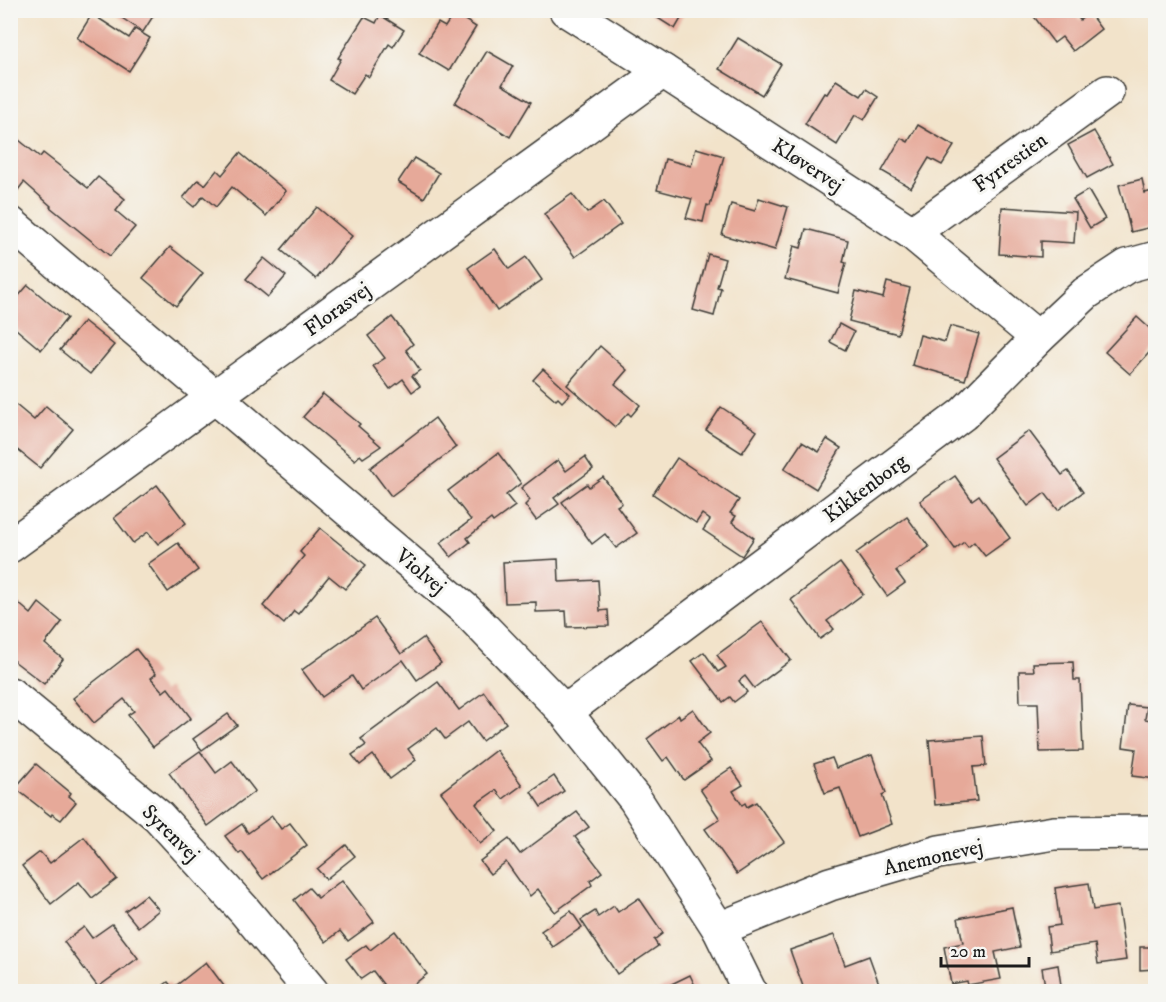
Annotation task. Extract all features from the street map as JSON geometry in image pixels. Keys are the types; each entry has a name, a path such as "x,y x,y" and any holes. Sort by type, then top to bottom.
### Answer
{"street":[{"name":"Kløvervej","path":"566,10 912,233 1038,338"},
{"name":"Florasvej","path":"10,546 663,71"},
{"name":"Fyrrestien","path":"912,233 1107,92"},
{"name":"Violvej","path":"10,223 217,396 466,610 565,712 635,799 720,929 750,992"},
{"name":"Kikkenborg","path":"565,712 963,414 1038,338 1094,287 1127,266 1155,258"},
{"name":"Syrenvej","path":"10,694 158,816 244,910 312,992"},
{"name":"Anemonevej","path":"720,929 830,884 939,852 1054,833 1155,832"}],"building":[{"path":"110,10 157,10 143,32"},
{"path":"645,10 686,10 675,29"},
{"path":"1029,10 1072,10 1080,20 1089,13 1101,29 1073,51 1062,37 1054,43"},
{"path":"454,13 476,27 449,71 419,53 438,23 445,27"},
{"path":"92,14 129,38 135,29 150,38 129,71 77,38"},
{"path":"380,15 404,30 393,47 389,44 369,77 365,74 352,94 329,80 341,59 338,58 364,17 376,23"},
{"path":"738,38 781,64 762,95 719,69"},
{"path":"487,51 513,66 502,85 531,102 510,137 455,103"},
{"path":"836,80 861,96 866,89 878,97 864,120 855,115 837,145 805,124 824,93 827,94"},
{"path":"918,125 954,146 942,165 929,158 911,188 882,171 901,138 908,142"},
{"path":"1094,131 1113,164 1087,178 1068,145"},
{"path":"14,136 40,157 43,153 88,188 98,177 125,199 116,211 135,227 110,256 50,207 24,182 18,190 10,183 10,141"},
{"path":"696,148 724,156 710,206 707,205 703,222 686,218 692,199 657,190 665,159 691,166"},
{"path":"240,153 286,191 266,216 232,187 216,207 203,196 194,207 183,198 198,180 205,185 217,170 222,175"},
{"path":"414,158 439,173 424,198 398,182"},
{"path":"1142,179 1145,193 1156,190 1156,226 1131,232 1119,185"},
{"path":"1088,190 1105,219 1090,228 1073,199"},
{"path":"572,194 587,213 604,201 621,224 575,257 544,214"},
{"path":"759,198 788,207 775,250 722,235 731,204 755,211"},
{"path":"317,207 352,236 316,279 281,250"},
{"path":"1002,207 1076,212 1074,243 1041,241 1041,257 999,254"},
{"path":"806,229 848,240 843,262 846,263 838,293 785,279 794,246 801,248"},
{"path":"170,247 203,273 176,306 143,278"},
{"path":"495,249 509,269 526,257 542,280 497,311 468,268"},
{"path":"708,254 725,259 717,287 721,288 714,316 693,310"},
{"path":"264,258 286,276 268,297 246,279"},
{"path":"887,282 910,288 898,334 849,321 856,291 883,298"},
{"path":"28,285 67,318 41,350 10,324 10,306"},
{"path":"392,317 413,344 406,350 420,370 412,376 420,386 412,392 403,379 390,389 373,366 385,358 368,336"},
{"path":"1137,317 1156,334 1156,345 1130,374 1105,352"},
{"path":"84,321 114,345 90,374 60,350"},
{"path":"839,324 854,332 845,350 830,342"},
{"path":"950,326 979,334 965,380 912,365 920,335 945,342"},
{"path":"600,346 627,370 615,384 640,405 631,416 628,413 615,427 567,385"},
{"path":"543,369 570,394 562,402 558,398 556,400 533,380"},
{"path":"323,394 360,424 358,426 381,446 363,458 360,455 355,460 303,417"},
{"path":"16,405 34,420 46,406 73,429 40,468 10,444 10,411"},
{"path":"721,407 757,431 742,453 706,430"},
{"path":"435,418 456,447 391,496 370,468"},
{"path":"1029,431 1062,475 1068,471 1083,492 1058,510 1045,493 1028,506 993,458"},
{"path":"827,439 841,448 816,489 784,469 802,442 819,452"},
{"path":"498,453 521,483 506,495 515,506 493,522 491,519 467,538 470,542 451,557 440,543 471,520 448,491"},
{"path":"585,457 593,469 554,498 559,504 536,520 525,505 530,500 521,488 558,460 566,471"},
{"path":"677,458 739,500 730,513 736,516 732,522 754,538 742,556 703,530 710,520 702,514 696,523 653,494"},
{"path":"955,476 972,500 979,495 1010,538 985,556 974,542 968,547 964,542 955,549 920,501"},
{"path":"603,477 622,503 617,506 637,533 616,548 605,534 592,544 562,502 587,484 589,487"},
{"path":"157,485 186,523 158,544 148,532 133,543 114,518"},
{"path":"907,517 929,547 896,571 905,583 887,596 856,553"},
{"path":"320,528 366,565 345,589 329,576 298,614 294,611 284,624 263,606 304,556 300,552"},
{"path":"178,543 198,570 168,592 148,564"},
{"path":"558,559 559,582 598,580 600,611 608,610 609,626 567,627 566,611 536,612 536,602 505,603 503,562"},
{"path":"840,563 863,594 827,621 834,629 820,639 791,600"},
{"path":"16,601 31,614 39,603 62,622 45,644 63,659 44,684 10,658 10,608"},
{"path":"375,618 401,654 423,638 441,663 417,680 403,660 361,690 352,676 322,697 302,670"},
{"path":"762,622 791,660 754,688 745,676 739,681 747,692 734,702 730,697 723,702 692,661 704,652 718,672 726,667 717,655"},
{"path":"136,649 156,674 151,678 163,692 168,688 191,718 153,747 128,715 134,711 124,699 94,723 73,698"},
{"path":"1073,662 1074,680 1080,680 1083,751 1040,752 1038,703 1020,703 1019,671 1034,671 1033,663"},
{"path":"438,682 459,710 484,692 506,723 482,741 468,722 445,739 437,728 408,749 416,760 390,779 373,755 360,765 352,755 366,745 361,739"},
{"path":"1128,705 1147,707 1145,719 1156,721 1156,779 1132,776 1136,749 1123,747"},
{"path":"693,709 710,733 697,743 711,761 684,780 668,757 663,761 647,739 679,715 680,718"},
{"path":"228,714 237,725 202,750 193,739"},
{"path":"983,736 986,766 973,767 977,801 935,805 929,740"},
{"path":"496,750 522,785 503,799 496,790 476,804 497,831 480,844 441,792"},
{"path":"200,751 216,773 232,761 255,791 208,826 169,773"},
{"path":"872,755 886,793 882,795 892,824 858,837 840,788 825,793 814,764 832,758 836,768"},
{"path":"36,764 71,793 69,796 76,802 61,820 52,814 51,816 15,788"},
{"path":"731,768 743,785 733,791 742,805 745,803 747,807 756,802 784,842 737,874 705,829 720,819 700,789"},
{"path":"554,776 564,791 541,807 531,792"},
{"path":"577,812 589,827 575,837 602,872 590,881 592,885 555,912 538,889 530,896 506,862 490,874 480,861 509,839 520,854"},
{"path":"272,816 281,829 290,823 307,845 263,879 242,852 239,854 225,836 242,824 248,833"},
{"path":"84,837 117,879 92,898 79,882 51,904 22,866 40,852 50,863"},
{"path":"346,845 355,856 326,879 317,869"},
{"path":"342,880 374,922 348,941 340,931 326,942 294,900 309,888 318,898"},
{"path":"1089,883 1093,910 1118,906 1126,960 1098,964 1095,944 1050,951 1047,927 1060,925 1055,888"},
{"path":"146,895 159,910 138,927 125,911"},
{"path":"639,898 663,933 654,940 658,946 617,974 581,920 595,911 598,917 614,906 618,912"},
{"path":"1012,907 1020,947 995,952 1001,979 968,985 967,981 951,984 944,947 963,943 958,918"},
{"path":"571,911 582,927 553,947 541,931"},
{"path":"1151,920 1156,920 1156,942 1151,942"},
{"path":"112,924 138,958 98,987 64,942 84,927 92,938"},
{"path":"395,931 427,974 404,992 389,992 373,971 361,979 346,959 366,945 370,950"},
{"path":"834,935 845,965 869,956 882,992 805,992 790,950"},
{"path":"1140,947 1154,947 1155,969 1140,970"},
{"path":"206,962 227,990 224,992 157,990 168,982 173,988"},
{"path":"1058,965 1062,992 1046,992 1042,968"},
{"path":"690,975 698,992 655,992"}]}
